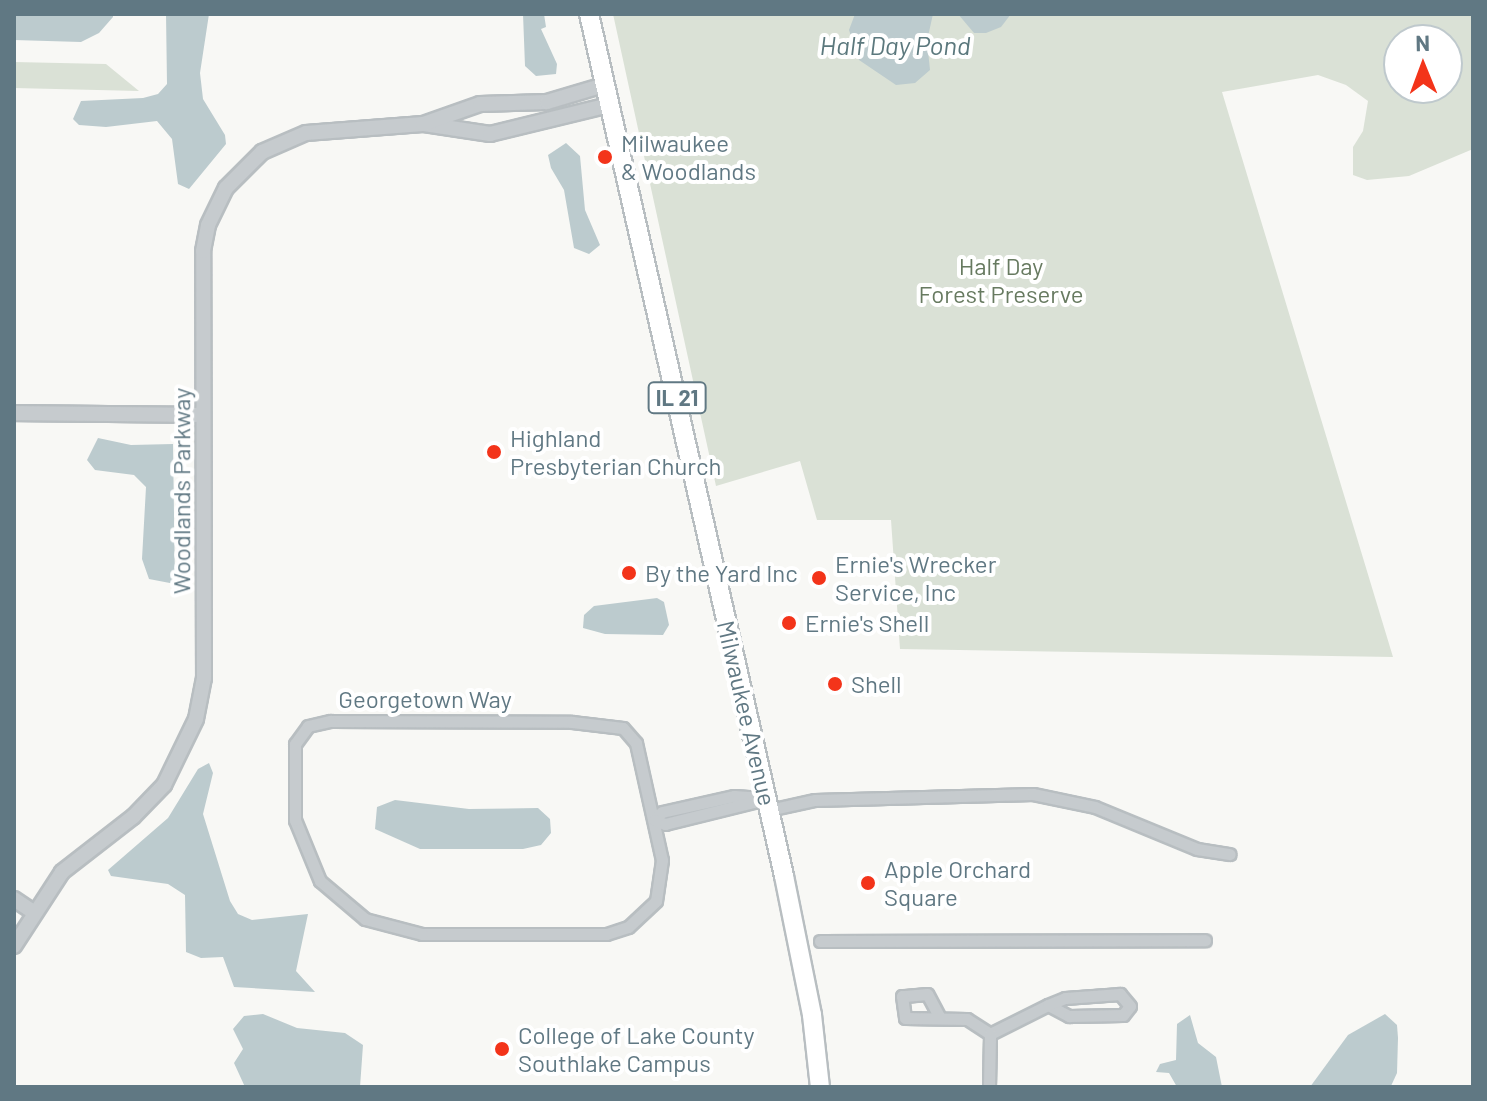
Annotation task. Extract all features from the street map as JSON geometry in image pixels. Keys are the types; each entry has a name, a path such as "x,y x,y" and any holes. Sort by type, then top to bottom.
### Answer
{"main road":[{"name":"Milwaukee Avenue","path":"589,14 767,804 812,1015 820,1087"}],"street":[{"name":"Woodlands Parkway","path":"423,124 480,104 547,102 604,85"},
{"name":"Woodlands Parkway","path":"14,946 32,911 68,866 154,796 193,729 204,678 203,251 208,225 226,188 262,152 293,136 325,129 423,124 490,134 609,105"},
{"path":"14,413 203,415"},
{"name":"Georgetown Way","path":"330,721 612,723 636,743 654,820 663,870 661,890 645,914 628,927 606,934 397,931 354,912 312,869 295,820 295,744 308,726 330,721"},
{"path":"654,820 662,812 734,796 767,804 1033,794 1091,806 1167,840 1230,854"},
{"path":"14,899 32,911"},
{"path":"820,941 1205,940"},
{"path":"990,1034 1048,1005 1065,998 1120,994 1130,1006 1123,1015 1069,1016 1048,1005"},
{"path":"940,1018 974,1021 990,1034"},
{"path":"989,1087 990,1034"}],"green space":[{"name":"Half Day Forest Preserve","path":"613,14 1473,14 1473,149 1409,176 1367,180 1353,175 1353,147 1363,131 1368,101 1346,85 1318,75 1222,92 1393,657 900,649 891,520 817,520 800,461 716,486"},
{"path":"14,62 106,64 139,91 14,88"}],"water":[{"path":"14,14 113,14 113,17 99,33 81,42 14,40"},
{"path":"166,14 209,14 200,73 203,99 225,135 226,144 189,189 178,184 172,139 157,121 106,127 79,125 73,119 81,101 143,98 158,94 167,84"},
{"path":"523,14 544,14 546,27 541,29 557,64 556,74 536,76 525,66"},
{"name":"Half Day Pond","path":"855,14 933,14 927,41 930,70 915,83 896,85 859,60 849,30"},
{"name":"Half Day Pond","path":"958,14 1011,14 1001,27 986,33 974,33"},
{"path":"566,143 580,156 585,210 600,245 589,254 574,248 564,190 551,168 548,155"},
{"path":"98,438 131,445 173,444 175,584 149,579 142,559 146,487 134,475 95,470 87,460"},
{"path":"657,598 664,602 669,625 663,635 605,634 583,628 584,615 594,606"},
{"path":"209,763 213,773 203,814 230,901 238,914 252,920 308,914 296,971 315,992 234,987 223,957 201,958 186,952 185,895 168,884 111,876 108,870 168,818 198,769"},
{"path":"395,800 469,809 538,808 550,819 551,833 541,845 523,849 420,849 375,829 377,807"},
{"path":"263,1014 297,1028 345,1033 363,1045 360,1087 245,1087 234,1063 243,1049 233,1029 244,1016"},
{"path":"1385,1014 1397,1025 1397,1073 1391,1086 1310,1087 1348,1035"},
{"path":"1190,1015 1198,1043 1216,1057 1222,1087 1177,1087 1169,1073 1156,1072 1160,1064 1176,1060 1177,1024"}],"place":[{"name":"Milwaukee & Woodlands","path":"605,157"},
{"name":"Highland Presbyterian Church","path":"494,452"},
{"name":"By the Yard Inc","path":"629,573"},
{"name":"Ernie's Wrecker Service, Inc","path":"819,578"},
{"name":"Ernie's Shell","path":"789,623"},
{"name":"Shell","path":"835,684"},
{"name":"Apple Orchard Square","path":"868,883"},
{"name":"College of Lake County Southlake Campus","path":"502,1049"}]}
